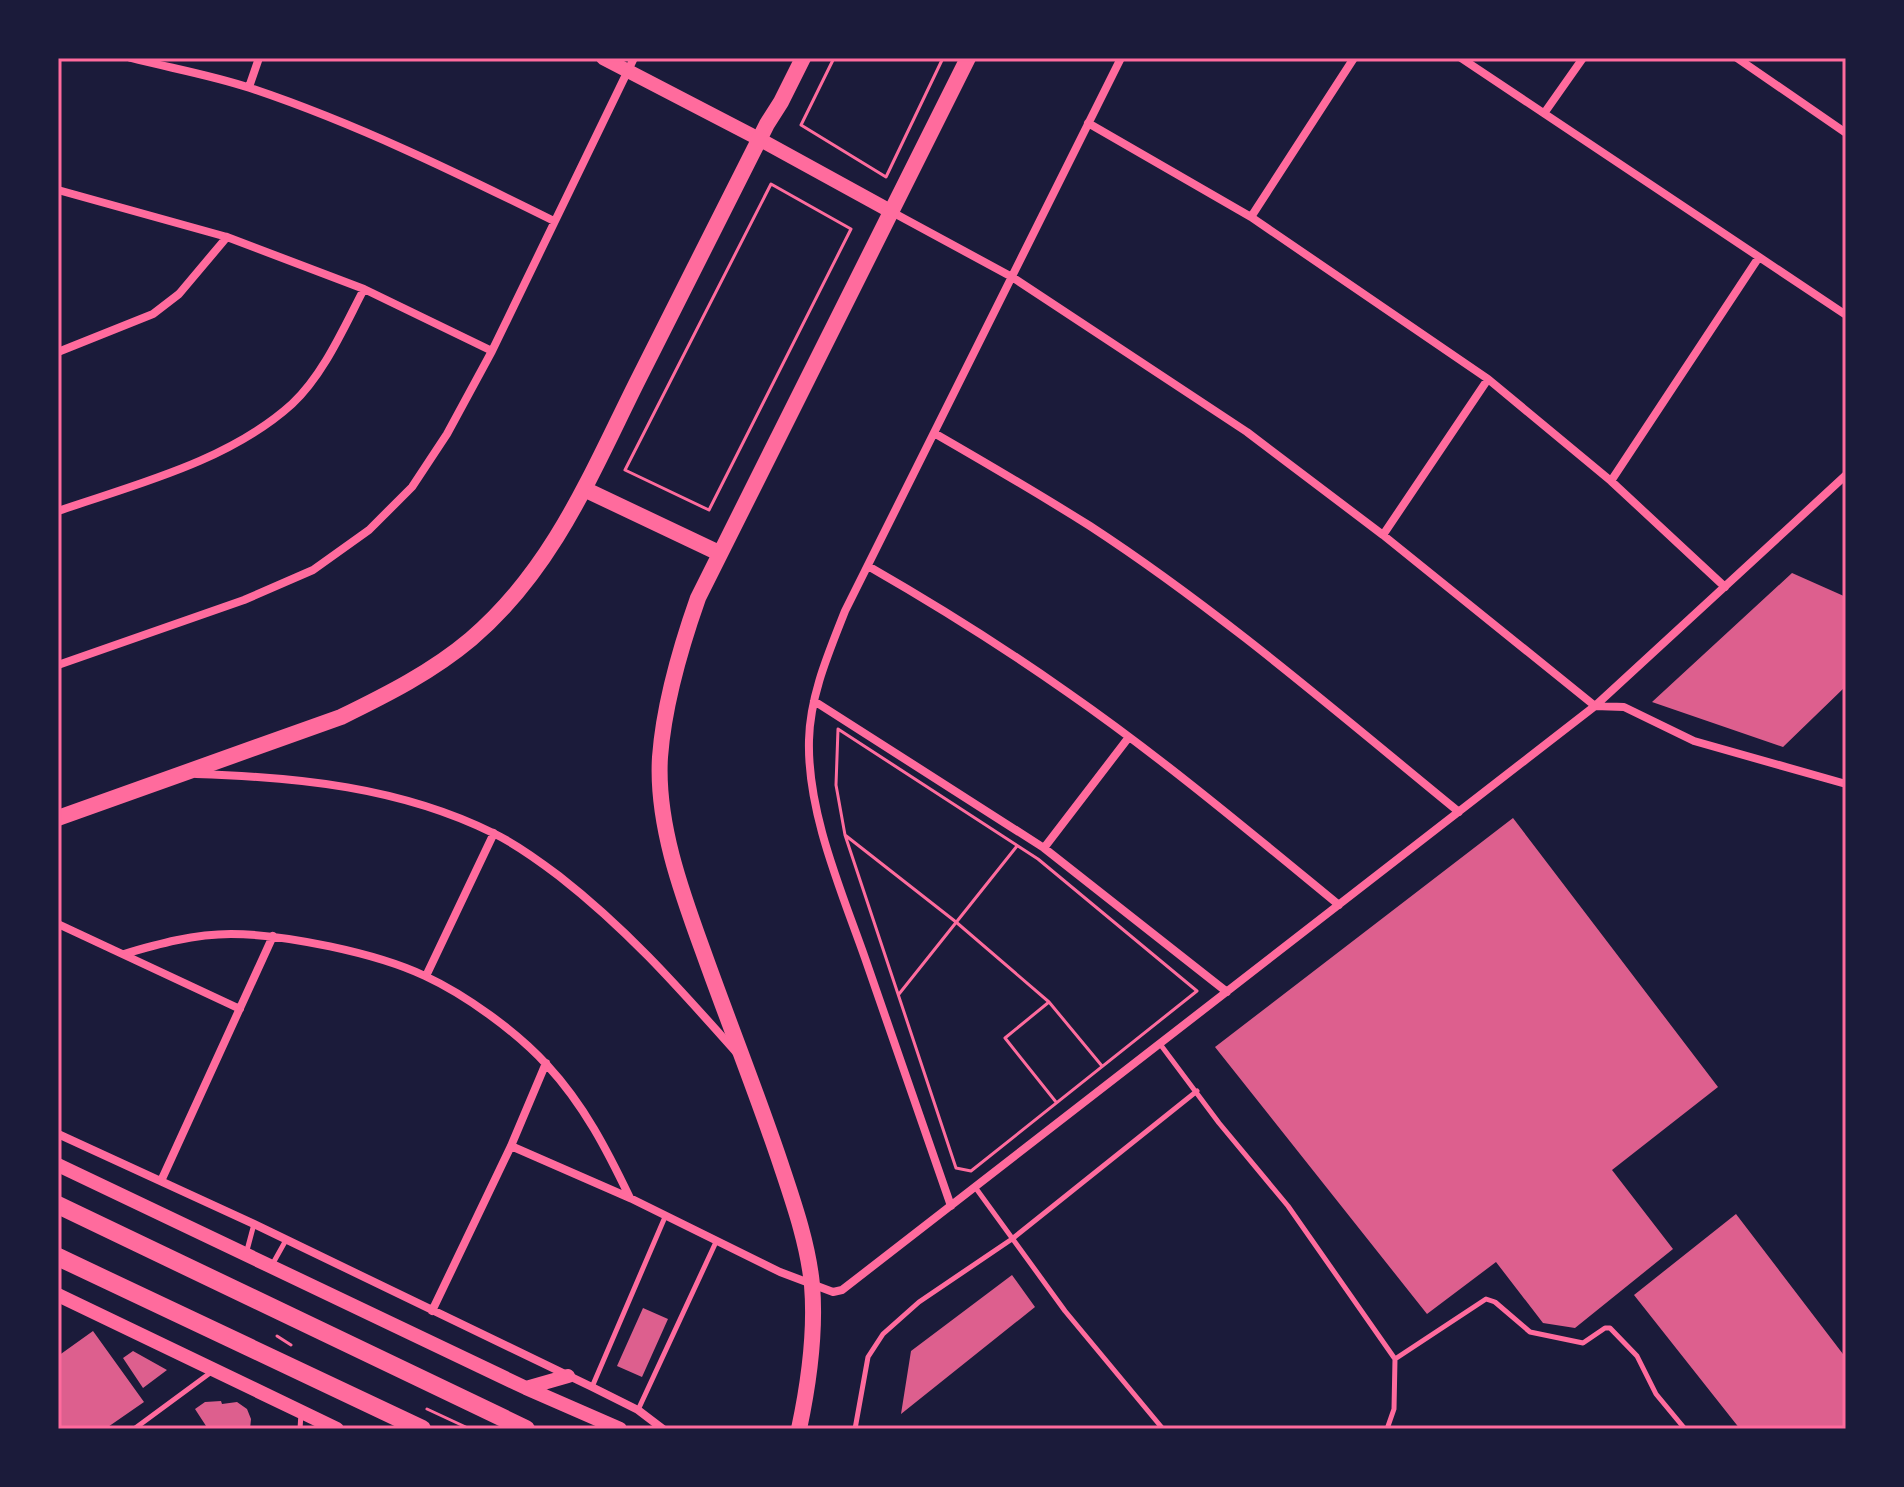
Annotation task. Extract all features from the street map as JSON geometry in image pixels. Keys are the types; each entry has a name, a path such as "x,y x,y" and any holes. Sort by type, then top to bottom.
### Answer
{"main road":[{"path":"58,818 341,717 424,673 471,639 521,589 548,554 584,489 759,139 803,58"},
{"path":"799,1429 811,1366 812,1284 805,1245 789,1190 691,920 675,865 664,809 660,758 680,650 698,598 968,58"},
{"path":"584,489 719,553"},
{"path":"62,1207 526,1429"},
{"path":"58,1257 422,1429"}],"street":[{"path":"131,58 249,87 441,165 554,221"},
{"path":"249,87 259,58"},
{"path":"603,58 631,65 759,139 1012,277 1247,432 1383,535 1595,706 1624,707 1694,741 1846,784"},
{"path":"951,1206 817,814 810,774 810,728 814,701 830,649 868,566 1121,58"},
{"path":"1251,217 1354,58"},
{"path":"1461,58 1846,315"},
{"path":"1545,112 1583,58"},
{"path":"1737,58 1846,133"},
{"path":"58,665 244,600 313,570 369,530 412,487 447,434 492,351 631,65"},
{"path":"1088,123 1251,217 1488,379 1611,481 1725,587"},
{"path":"58,190 227,237 364,289 492,351"},
{"path":"58,352 153,314 179,294 227,237"},
{"path":"1611,481 1759,257"},
{"path":"58,511 185,466 247,438 293,402 330,354 364,289"},
{"path":"1383,535 1488,379"},
{"path":"934,433 1091,527 1183,593 1292,675 1459,812"},
{"path":"511,1146 812,1284 833,1292 842,1290 1595,706 1846,475"},
{"path":"868,566 979,632 1129,737 1339,905"},
{"path":"814,701 1044,848 1227,992"},
{"path":"1044,848 1129,737"},
{"path":"189,773 300,780 358,789 417,803 494,833 535,858 596,905 653,958 742,1059"},
{"path":"426,976 494,833"},
{"path":"58,924 240,1009"},
{"path":"124,954 193,937 229,934 273,936 388,961 426,976 478,1009 546,1063 589,1118 630,1198"},
{"path":"161,1181 273,936"},
{"path":"432,1311 511,1146 546,1063"},
{"path":"58,1134 254,1224 592,1387 638,1410 663,1429"},
{"path":"58,1165 526,1388 620,1429"},
{"path":"58,1295 337,1429"},
{"path":"526,1388 568,1376"}],"lane":[{"path":"1160,1044 1219,1123 1288,1206 1395,1359 1394,1409 1387,1429"},
{"path":"855,1429 868,1357 883,1334 919,1302 1012,1239 1197,1091"},
{"path":"975,1187 1097,1352 1163,1429"},
{"path":"592,1387 665,1217"},
{"path":"246,1254 254,1224"},
{"path":"271,1266 286,1240"},
{"path":"638,1410 716,1242"},
{"path":"1395,1359 1482,1301 1490,1299 1530,1332 1583,1343 1605,1328 1614,1329 1637,1356 1656,1394 1685,1429"},
{"path":"134,1429 195,1382 209,1367"},
{"path":"195,1382 209,1367"},
{"path":"300,1429 301,1412"}],"path":[{"path":"834,58 801,125 886,177 943,58"},
{"path":"771,184 851,229 709,510 625,470 771,184"},
{"path":"838,729 1017,846 1050,869 1197,991 971,1171 956,1168 845,835 836,785 838,729"},
{"path":"845,835 956,922 1049,1002 1102,1066"},
{"path":"899,994 1017,846"},
{"path":"1049,1002 1005,1038 1056,1102"}],"building":[{"path":"1792,573 1846,597 1846,686 1783,747 1652,702"},
{"path":"1513,818 1718,1087 1612,1170 1673,1249 1575,1328 1543,1323 1496,1262 1427,1314 1215,1047"},
{"path":"1736,1214 1846,1358 1846,1429 1740,1429 1634,1295"},
{"path":"1012,1275 1035,1307 901,1414 911,1351"},
{"path":"643,1308 668,1319 642,1377 617,1366"},
{"path":"93,1331 144,1402 105,1429 58,1429 58,1356"},
{"path":"133,1351 167,1370 143,1388 123,1358"},
{"path":"221,1401 222,1404 237,1402 247,1409 251,1419 250,1429 208,1429 195,1409 205,1402"}]}
